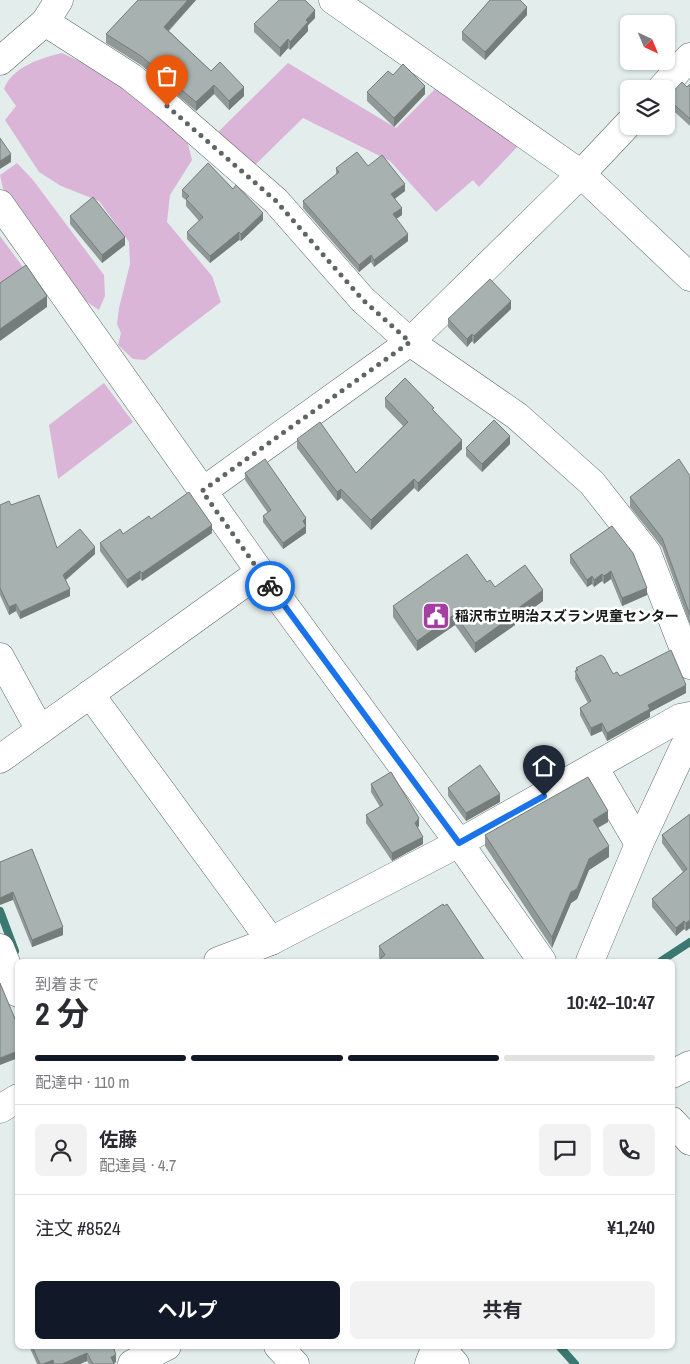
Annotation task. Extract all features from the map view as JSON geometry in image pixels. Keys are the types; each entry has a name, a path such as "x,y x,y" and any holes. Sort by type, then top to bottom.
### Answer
{"street":[{"path":"334,0 581,174 690,276"},
{"path":"0,61 52,11 167,106 276,201 363,300 410,342 517,416 592,483 647,553 690,665"},
{"path":"669,80 690,57"},
{"path":"202,491 410,342 581,174 620,133"},
{"path":"0,204 202,491 459,843 541,959"},
{"path":"0,759 260,572"},
{"path":"0,657 40,730"},
{"path":"90,694 264,949"},
{"path":"226,959 264,949 459,843 680,718 690,716"},
{"path":"591,959 639,844 684,747 690,738"},
{"path":"594,767 639,844"},
{"path":"0,948 15,986"},
{"path":"675,1072 690,1065"},
{"path":"0,1108 15,1100"},
{"path":"675,1124 690,1142"},
{"path":"132,1364 161,1349"},
{"path":"281,1349 295,1364"},
{"path":"429,1364 436,1349"},
{"path":"440,1349 455,1364"}],"shaded area":[{"path":"62,53 129,85 187,140 192,160 170,195 167,222 212,276 221,302 145,360 133,359 118,345 121,333 117,324 119,308 130,264 129,242 99,201 61,186 39,172 5,120 16,106 4,89 13,75 28,65"},
{"path":"288,63 396,128 438,86 520,144 479,187 473,180 436,212 390,161 303,118 252,168 215,135"},
{"path":"17,163 33,180 104,275 105,296 99,310 84,300 3,189 0,175"},
{"path":"0,236 25,270 0,287"},
{"path":"104,383 133,422 58,479 49,425"}],"building":[{"path":"138,0 188,0 164,27 211,71 220,62 244,87 229,101 214,85 196,102 141,56 106,34"},
{"path":"279,0 305,0 315,10 306,20 308,22 290,42 288,39 280,48 254,24"},
{"path":"490,0 520,0 527,7 485,52 462,32"},
{"path":"403,64 425,86 394,118 367,92 388,71 393,75"},
{"path":"682,82 687,87 690,84 690,119 675,105 675,89"},
{"path":"0,138 11,154 0,161"},
{"path":"357,152 368,166 382,155 405,184 391,194 402,208 393,214 408,234 374,260 371,255 359,265 303,201 339,172 336,168"},
{"path":"208,163 233,189 236,185 263,213 241,234 239,232 210,256 187,232 203,217 186,199 189,196 182,190"},
{"path":"93,197 125,237 102,255 70,216"},
{"path":"26,265 47,296 0,329 0,283"},
{"path":"490,279 511,301 474,336 472,334 467,339 448,319"},
{"path":"405,378 462,440 418,483 414,479 371,520 341,489 337,492 297,439 320,422 356,473 408,422 385,398"},
{"path":"494,420 510,436 482,464 466,448"},
{"path":"265,459 306,518 303,521 306,526 283,543 263,516 271,510 245,473"},
{"path":"679,459 690,476 690,615 662,538 630,497"},
{"path":"189,492 212,525 142,573 140,571 127,580 100,543 120,529 123,534 149,516 151,519"},
{"path":"39,495 57,548 80,529 95,547 63,575 70,589 20,612 16,604 9,607 0,588 0,505 9,501 11,505"},
{"path":"612,526 633,553 647,588 622,598 611,571 604,576 602,574 594,580 592,576 587,580 570,555"},
{"path":"467,554 487,582 490,580 495,587 525,565 543,590 513,612 515,614 475,643 455,614 417,641 393,606"},
{"path":"671,650 686,685 648,705 650,709 607,733 602,723 591,728 580,708 591,701 575,671 578,670 576,668 601,655 613,674 617,672 620,676"},
{"path":"480,765 500,794 466,813 448,788"},
{"path":"391,772 419,818 415,823 423,837 392,853 366,815 383,805 371,784"},
{"path":"588,777 608,811 593,820 609,846 589,859 577,889 571,892 552,937 485,835"},
{"path":"690,814 690,920 686,923 684,921 676,928 652,899 687,869 662,835"},
{"path":"32,849 63,927 32,940 13,892 0,898 0,862"},
{"path":"443,904 444,906 447,904 484,959 380,959 385,955 379,946"},
{"path":"0,983 15,1019 15,1052 0,1058"},
{"path":"33,1349 114,1349 116,1355 111,1357 114,1364 93,1364 87,1353 62,1364 54,1364 53,1360 40,1364"}],"waterway":[{"path":"0,911 15,951"},
{"path":"664,959 690,942"},
{"path":"562,1349 575,1364"}],"way so far":[{"path":"167,106 276,201 363,300 410,342 202,491 270,586"}],"place":[{"name":"稲沢市立明治スズラン児童センター","path":"436,616"}],"route":[{"path":"270,586 459,843 544,796"}]}
